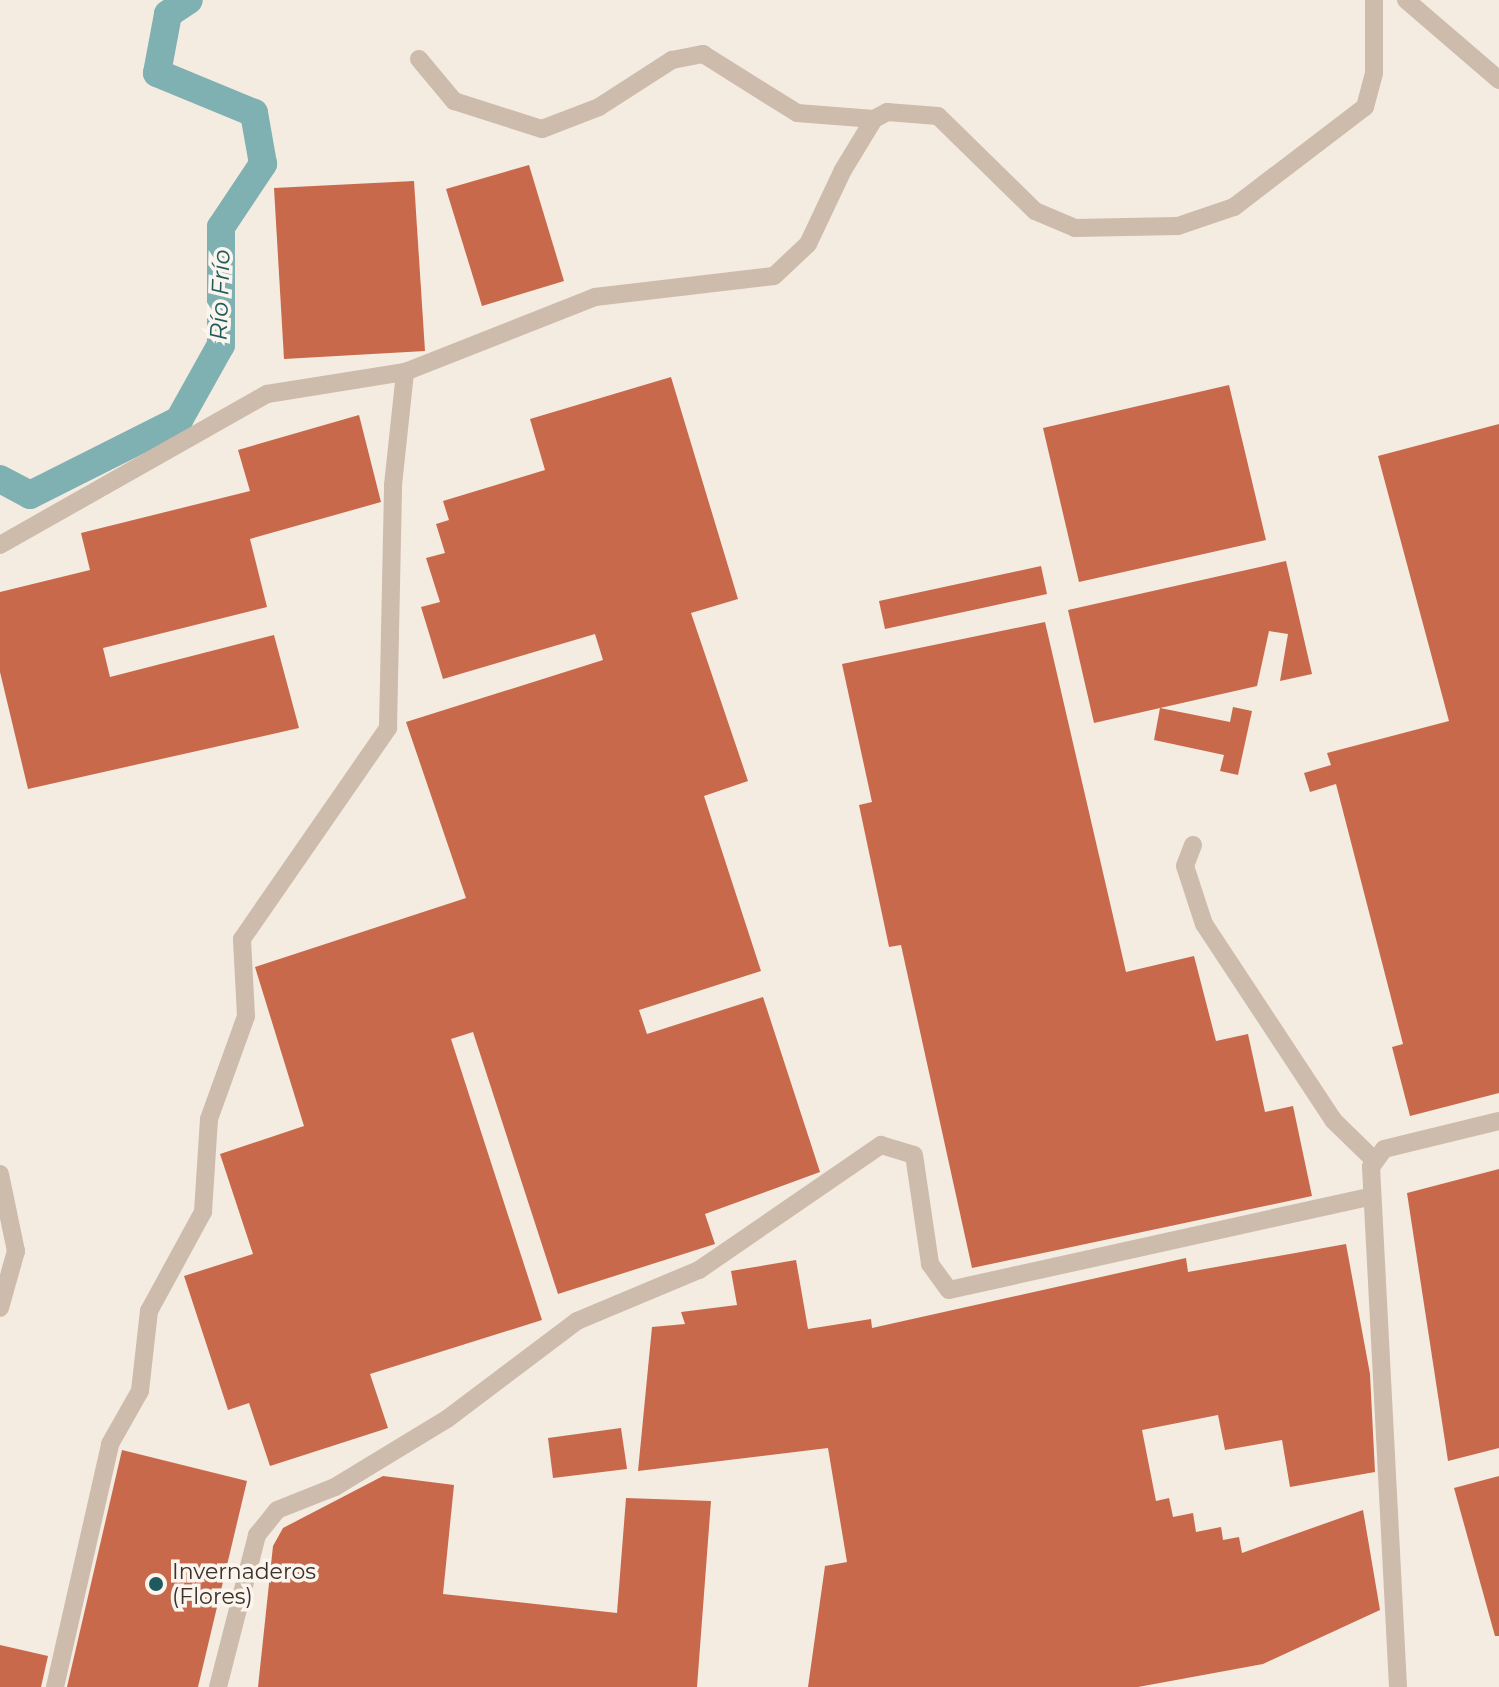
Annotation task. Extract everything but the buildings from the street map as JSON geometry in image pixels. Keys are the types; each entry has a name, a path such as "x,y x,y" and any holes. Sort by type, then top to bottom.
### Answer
{"street":[{"path":"419,59 454,101 542,129 599,107 672,60 703,54 797,113 874,119 898,111 938,116 1048,220 1098,232 1178,226 1234,207 1365,107 1374,73 1374,0"},
{"path":"1406,0 1499,80"},
{"path":"0,545 267,394 405,372 595,297 774,276 808,244 874,119"},
{"path":"55,1687 110,1444 140,1391 149,1311 203,1212 209,1119 246,1016 242,939 388,728 394,472 405,372"},
{"path":"1193,845 1185,866 1204,924 1333,1120 1373,1159"},
{"path":"1398,1687 1386,1359 1370,1197 1373,1159 1384,1149 1499,1121"},
{"path":"218,1687 257,1535 277,1510 335,1487 447,1419 577,1321 699,1270 881,1145 914,1155 930,1264 949,1290 1370,1197"},
{"path":"0,1174 16,1251 0,1308"}],"waterway":[{"name":"Río Frío","path":"0,479 30,495 179,420 221,345 221,227 263,164 254,113 157,73 168,14 189,0"}],"place":[{"name":"Invernaderos (Flores)","path":"156,1584"}]}
